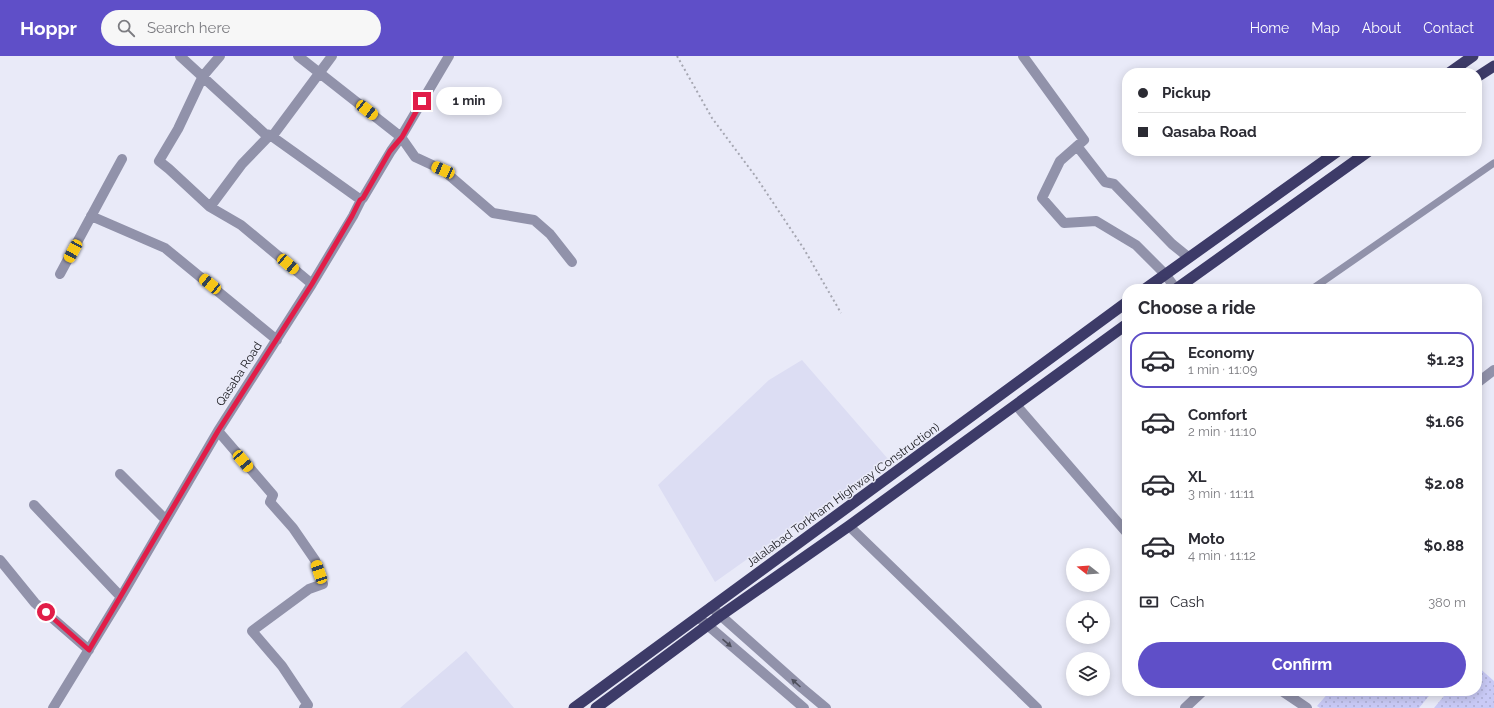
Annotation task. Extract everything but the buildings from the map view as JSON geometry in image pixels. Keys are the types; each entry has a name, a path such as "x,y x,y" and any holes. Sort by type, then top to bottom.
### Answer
{"highway":[{"path":"1456,68 1473,56"},
{"path":"1482,74 1494,66"},
{"path":"1152,284 1331,156"},
{"path":"1183,284 1362,156"},
{"name":"Jalalabad Torkham Highway (Construction)","path":"574,708 1122,306"},
{"path":"596,708 720,616 849,526 1122,328"},
{"path":"1086,333 1096,347"}],"street":[{"path":"180,56 265,134 270,135 360,200"},
{"path":"220,56 202,76 178,129 159,161 210,207 241,225 312,284"},
{"path":"298,56 402,137 415,157 443,170 493,214 534,220 550,234 572,262"},
{"path":"210,207 242,164 270,135 274,134 332,56"},
{"name":"Qasaba Road","path":"53,708 121,597 218,431 312,284 360,200 363,198 390,151 402,137 449,56"},
{"path":"1023,56 1084,140 1060,161 1042,198 1064,223 1096,221 1136,245 1165,274 1172,284"},
{"path":"1077,146 1104,182 1114,184 1172,244 1188,257"},
{"path":"60,274 122,159"},
{"path":"91,216 165,248 277,340"},
{"path":"1482,379 1494,370"},
{"path":"1016,405 1122,527"},
{"path":"218,431 273,495 270,502 293,528 314,560 325,582 309,589 252,631 282,666 308,705 304,708"},
{"path":"120,474 166,520"},
{"path":"34,505 121,597"},
{"path":"849,526 1037,708"},
{"path":"0,560 36,603 89,650"},
{"path":"711,607 826,708"},
{"path":"698,617 804,708"},
{"path":"741,654 751,643"},
{"path":"1185,708 1198,696"},
{"path":"1289,696 1307,708"}],"lane":[{"path":"1319,284 1494,163"}],"path":[{"path":"677,56 712,118 756,177 799,242 841,313"}],"shaded area":[{"path":"802,360 888,459 715,582 658,485 769,380"},
{"path":"466,651 514,708 400,708"},
{"path":"1482,670 1494,681 1494,708 1434,708 1444,696 1482,696"},
{"path":"1326,696 1429,696 1419,708 1320,708 1317,706"}],"route":[{"path":"46,612 89,650 218,431 312,284 360,200 363,198 390,151 402,137 422,101"}]}
